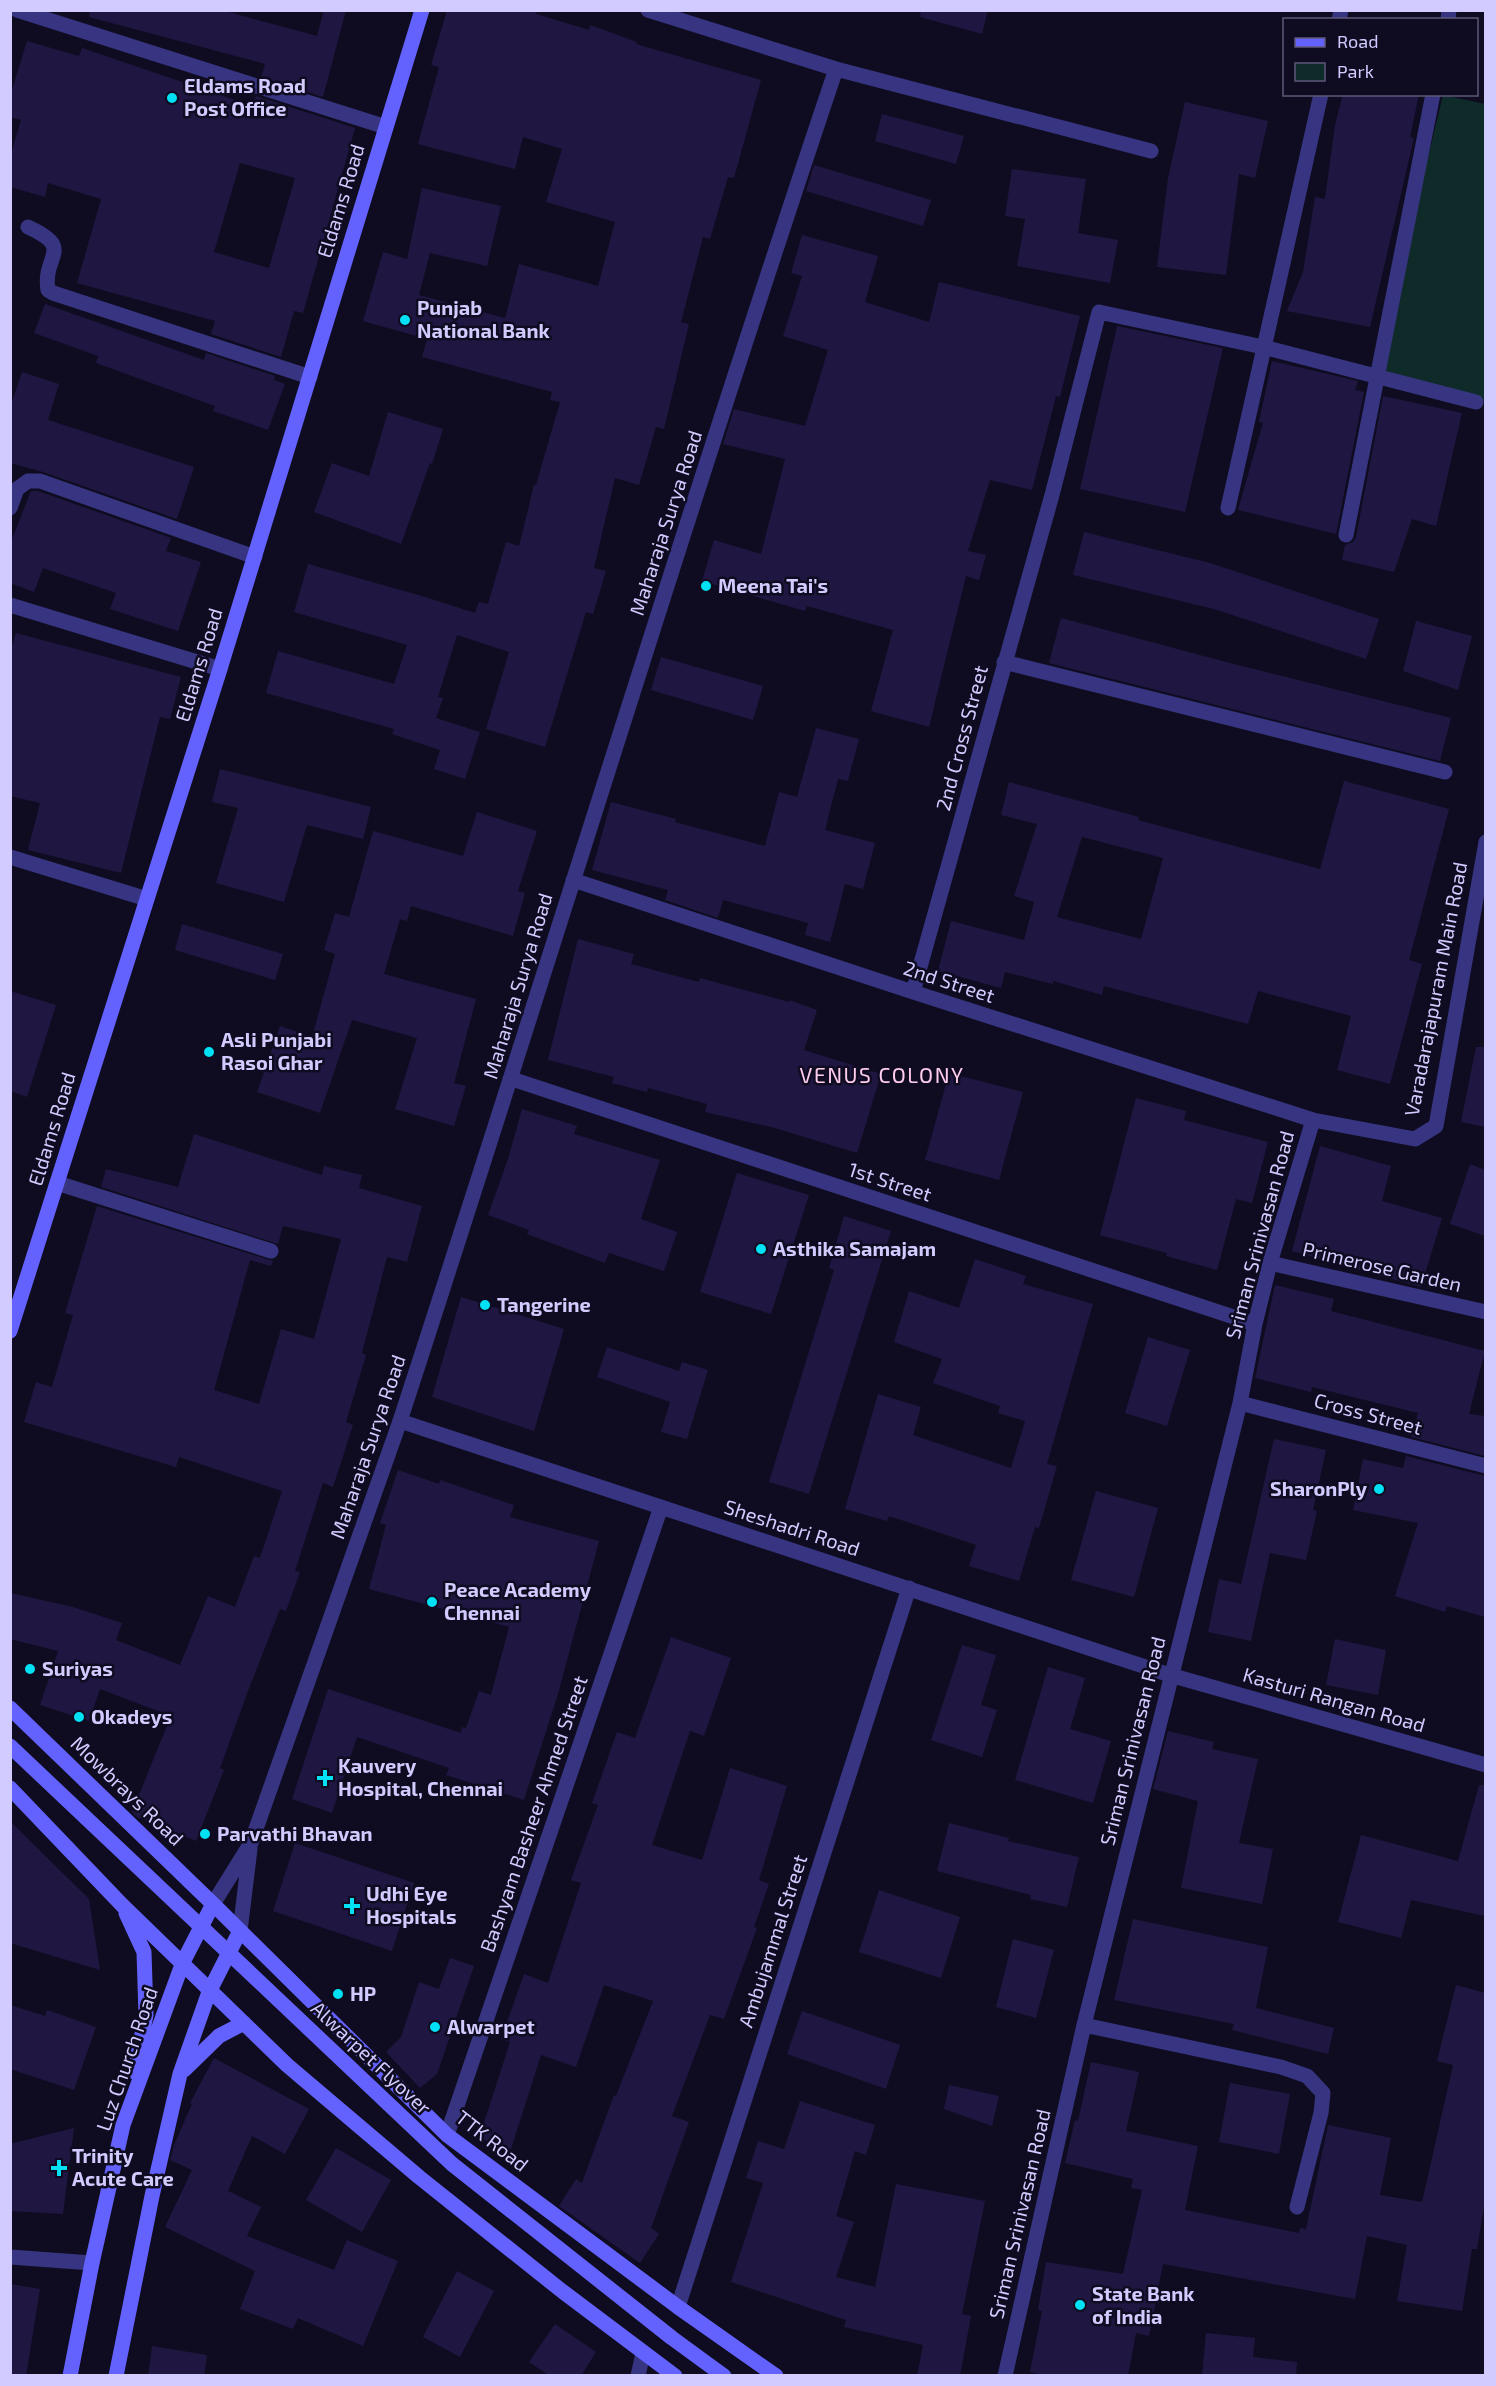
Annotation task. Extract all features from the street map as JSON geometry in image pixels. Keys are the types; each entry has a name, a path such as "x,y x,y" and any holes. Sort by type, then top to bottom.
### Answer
{"main road":[{"name":"Eldams Road","path":"10,1331 255,557 422,10"},
{"name":"Mowbrays Road","path":"10,1708 213,1904"},
{"name":"Alwarpet Flyover","path":"10,1746 452,2164 672,2338 724,2376"},
{"path":"10,1788 122,1905 183,1962 209,1992 287,2066 419,2176 643,2354 675,2376"},
{"name":"TTK Road","path":"213,1904 447,2135 678,2307 776,2376"},
{"name":"Luz Church Road","path":"70,2376 92,2263 123,2125 183,1962 213,1904"},
{"path":"122,1905 144,1952 146,2015 123,2125"},
{"path":"116,2376 152,2196 180,2074 209,1992 240,1931"},
{"path":"180,2074 219,2036 244,2023"}],"street":[{"path":"17,10 386,127"},
{"path":"648,10 836,69 1151,151"},
{"name":"Maharaja Surya Road","path":"213,1904 251,1843 400,1421 512,1079 573,880 786,218 836,69"},
{"path":"1228,508 1321,96"},
{"path":"1346,535 1433,96"},
{"path":"28,226 48,236 53,243 55,253 47,283 48,290 53,293 310,377"},
{"name":"2nd Cross Street","path":"913,993 1052,495 1099,312 1263,347"},
{"path":"1263,347 1476,402"},
{"path":"10,508 17,489 28,481 40,481 255,557"},
{"path":"10,605 220,669"},
{"path":"1004,662 1445,772"},
{"name":"Varadarajapuram Main Road","path":"1313,1120 1415,1139 1436,1126 1485,842"},
{"path":"10,857 147,899"},
{"name":"2nd Street","path":"573,880 913,993 1313,1120"},
{"name":"1st Street","path":"512,1079 1255,1324"},
{"name":"Sriman Srinivasan Road","path":"1005,2376 1084,2025 1240,1403 1255,1324 1270,1263 1313,1120"},
{"path":"57,1183 271,1251"},
{"name":"Primerose Garden","path":"1270,1263 1485,1312"},
{"name":"Cross Street","path":"1240,1403 1485,1466"},
{"name":"Sheshadri Road","path":"400,1421 1170,1675"},
{"name":"Bashyam Basheer Ahmed Street","path":"447,2135 662,1507"},
{"name":"Ambujammal Street","path":"678,2307 909,1588"},
{"name":"Kasturi Rangan Road","path":"1170,1675 1485,1765"},
{"path":"240,1931 251,1843"},
{"path":"1084,2025 1281,2067 1307,2076 1323,2093 1321,2113 1297,2207"},
{"path":"10,2257 92,2263"},
{"path":"638,2376 643,2354"}],"green space":[{"path":"1443,96 1485,104 1485,400 1376,373"}],"building":[{"path":"90,10 221,10 317,36 324,10 346,10 323,97 261,77 265,64 89,17"},
{"path":"447,10 537,10 536,14 589,30 590,25 637,42 636,44 761,80 734,178 728,177 710,239 703,237 681,322 689,324 664,429 656,427 639,485 615,478 594,568 606,571 593,614 586,612 545,747 486,729 509,652 457,635 438,697 443,698 436,718 480,732 465,779 434,769 440,750 392,734 394,729 266,693 278,651 394,684 407,645 294,612 308,564 475,613 479,602 488,604 506,542 519,546 534,485 536,485 560,402 550,400 552,392 422,357 427,339 363,321 383,252 407,259 422,188 501,206 487,266 430,253 419,295 505,318 519,264 598,286 615,222 546,202 562,149 523,137 515,169 418,144 439,67 431,65"},
{"path":"921,10 988,10 982,34 920,17"},
{"path":"27,41 79,56 82,48 253,106 256,96 355,128 303,313 294,311 281,357 211,334 215,321 77,283 101,199 48,183 45,197 10,187 10,157 21,120 10,117 10,96","holes":["240,163 295,178 269,268 214,252"]},
{"path":"1342,96 1419,96 1410,137 1414,138 1370,327 1287,311 1303,272 1315,197 1325,199 1335,125"},
{"path":"1185,102 1268,121 1255,178 1239,174 1226,275 1157,267 1168,178"},
{"path":"882,114 964,136 956,164 875,141"},
{"path":"814,165 931,200 923,226 806,191"},
{"path":"1012,169 1086,179 1078,233 1118,240 1110,283 1017,266 1025,219 1005,216"},
{"path":"802,235 878,256 865,302 929,322 939,282 1080,316 1060,397 1056,396 1032,490 990,480 968,551 986,555 979,580 966,576 929,727 871,711 893,630 807,606 805,611 702,581 714,540 761,554 785,459 723,444 734,409 805,426 828,350 783,336 802,276 791,273"},
{"path":"45,304 204,360 206,353 275,376 274,380 285,384 268,430 213,411 215,406 96,363 98,356 34,333"},
{"path":"1117,326 1223,348 1185,512 1080,489"},
{"path":"1272,361 1358,381 1355,390 1364,392 1336,534 1238,510 1263,423 1259,422"},
{"path":"22,372 59,384 48,420 194,467 177,519 43,472 10,463 10,408"},
{"path":"1383,396 1462,413 1436,526 1412,519 1394,572 1342,560 1345,545 1353,542 1356,537"},
{"path":"388,412 443,429 401,544 314,512 332,463 369,476"},
{"path":"31,491 38,491 171,538 166,551 201,562 178,631 110,609 116,593 43,568 34,592 10,583 10,544"},
{"path":"1084,532 1210,563 1379,619 1366,659 1214,609 1073,575"},
{"path":"1061,618 1451,718 1440,761 1049,663"},
{"path":"1416,621 1472,636 1458,690 1403,671"},
{"path":"16,633 181,677 170,719 160,717 121,873 28,850 40,803 10,796 10,652"},
{"path":"661,657 763,686 753,720 651,690"},
{"path":"816,728 859,739 848,781 838,779 825,830 875,843 863,889 845,884 830,942 805,935 808,923 723,900 718,918 665,900 668,890 592,870 611,802 765,846 779,792 797,797"},
{"path":"220,769 371,807 363,839 307,825 284,902 216,883 238,808 212,802"},
{"path":"1344,781 1449,809 1409,960 1422,964 1390,1084 1337,1070 1351,1016 1258,991 1248,1024 1104,986 1102,995 1053,981 1053,984 1005,972 1001,988 938,971 951,921 1024,940 1034,902 1014,896 1037,824 1001,815 1009,782 1139,817 1138,820 1320,869","holes":["1082,837 1163,858 1141,939 1057,917"]},
{"path":"477,812 537,831 518,891 525,893 513,936 411,906 407,921 400,919 384,974 476,999 454,1083 466,1086 454,1126 395,1109 417,1038 352,1020 320,1113 257,1092 280,1026 312,1037 335,954 324,950 335,913 349,917 373,831 463,856"},
{"path":"182,924 283,954 275,980 175,950"},
{"path":"578,939 634,954 631,964 699,982 700,978 789,1002 789,1000 817,1010 804,1050 881,1074 857,1153 775,1128 705,1112 707,1104 648,1088 647,1092 612,1083 614,1077 548,1060"},
{"path":"10,991 56,1005 27,1097 10,1091"},
{"path":"1476,1047 1485,1047 1485,1127 1461,1122"},
{"path":"949,1073 1023,1092 999,1180 925,1160"},
{"path":"1136,1098 1186,1111 1184,1120 1268,1142 1252,1203 1236,1199 1217,1270 1166,1256 1167,1253 1100,1235"},
{"path":"522,1109 577,1126 574,1134 660,1160 641,1219 677,1232 664,1271 609,1253 605,1263 527,1234 529,1230 488,1215 508,1159"},
{"path":"194,1134 322,1175 324,1166 362,1175 359,1188 422,1206 407,1262 387,1257 362,1353 366,1355 346,1422 353,1425 333,1487 323,1483 295,1571 300,1572 286,1611 280,1609 248,1691 220,1768 224,1770 196,1841 137,1817 132,1812 171,1716 100,1689 89,1721 40,1705 58,1651 10,1639 10,1593 73,1607 122,1623 116,1640 180,1665 208,1596 235,1607 254,1556 260,1558 282,1491 179,1457 176,1467 24,1422 36,1382 52,1387 73,1315 65,1313 97,1206 273,1261 271,1266 250,1260 214,1390 259,1404 281,1329 314,1339 341,1239 283,1226 278,1244 101,1187 106,1169 178,1187"},
{"path":"1320,1146 1391,1166 1382,1201 1442,1218 1421,1287 1292,1251"},
{"path":"1470,1164 1485,1170 1485,1236 1450,1224"},
{"path":"737,1173 809,1195 771,1314 700,1292"},
{"path":"844,1216 891,1231 809,1494 769,1482 834,1270 829,1268"},
{"path":"975,1259 1026,1276 1023,1284 1093,1304 1047,1464 1057,1466 1039,1528 1035,1527 1019,1581 969,1566 976,1545 889,1516 887,1521 845,1509 878,1394 921,1407 913,1435 1011,1468 1025,1421 998,1413 1000,1406 933,1383 942,1359 894,1342 909,1291 959,1308"},
{"path":"1275,1285 1334,1299 1331,1311 1485,1351 1469,1414 1485,1416 1485,1456 1411,1437 1418,1413 1312,1387 1311,1392 1255,1378"},
{"path":"461,1297 564,1329 534,1431 432,1397"},
{"path":"1148,1337 1190,1350 1167,1426 1125,1413"},
{"path":"607,1347 679,1371 682,1362 708,1370 687,1439 661,1432 670,1402 597,1377"},
{"path":"1274,1439 1326,1450 1313,1510 1317,1511 1306,1560 1270,1553 1251,1641 1208,1632 1219,1579 1241,1584"},
{"path":"1406,1456 1485,1476 1485,1617 1447,1606 1445,1612 1395,1596 1418,1523 1353,1510 1363,1459 1403,1468"},
{"path":"398,1470 439,1484 440,1480 514,1505 510,1517 599,1541 558,1694 524,1800 446,1775 449,1768 357,1737 332,1813 292,1799 328,1689 461,1733 462,1727 466,1728 479,1691 491,1695 509,1627 369,1589 386,1525 380,1523"},
{"path":"1096,1491 1158,1508 1134,1597 1071,1580"},
{"path":"671,1637 731,1658 704,1736 690,1731 652,1845 702,1860 730,1768 787,1786 759,1880 769,1884 754,1927 757,1928 724,2019 710,2015 672,2116 689,2122 651,2228 659,2234 640,2263 559,2206 576,2179 582,2183 614,2095 616,2096 653,2001 604,1985 576,2067 541,2055 511,2149 479,2138 510,2042 501,2039 524,1974 548,1983 581,1883 571,1880 598,1805 592,1803 617,1732 635,1738"},
{"path":"1335,1639 1386,1650 1378,1695 1326,1685"},
{"path":"962,1645 996,1655 981,1705 997,1710 982,1757 931,1740"},
{"path":"1048,1667 1085,1678 1070,1729 1111,1741 1093,1803 1015,1780"},
{"path":"1168,1731 1214,1742 1212,1749 1258,1759 1239,1843 1273,1849 1262,1904 1181,1888 1198,1801 1153,1789"},
{"path":"1479,1785 1485,1785 1485,1916 1411,1900 1401,1938 1338,1922 1361,1835 1458,1861"},
{"path":"10,1821 89,1899 100,1970 10,1943"},
{"path":"949,1823 1009,1838 1008,1841 1079,1857 1067,1907 1030,1899 1031,1895 937,1871"},
{"path":"295,1843 414,1883 392,1951 273,1911"},
{"path":"879,1890 960,1917 941,1978 859,1952"},
{"path":"1133,1919 1268,1947 1256,2008 1334,2028 1328,2054 1232,2030 1234,2024 1114,2000"},
{"path":"1013,1939 1054,1950 1036,2018 996,2007"},
{"path":"450,1958 474,1966 437,2074 420,2088 386,2052 401,2037 419,1982 439,1989"},
{"path":"1456,1985 1485,1993 1485,2201 1477,2249 1472,2249 1462,2311 1397,2301 1407,2245 1367,2236 1355,2299 1163,2264 1149,2336 1136,2333 1128,2376 1046,2376 1030,2372 1042,2311 1038,2310 1046,2262 1123,2274 1142,2190 1131,2188 1133,2179 1065,2163 1075,2120 1078,2121 1091,2062 1139,2072 1126,2131 1198,2146 1185,2210 1299,2233 1300,2228 1306,2229 1328,2125 1391,2138 1380,2195 1422,2202 1453,2065 1437,2061"},
{"path":"10,2005 45,2016 47,2010 96,2027 74,2090 10,2069"},
{"path":"802,2011 900,2045 886,2089 787,2054"},
{"path":"214,2058 309,2109 285,2154 252,2136 228,2191 261,2207 247,2236 334,2270 347,2240 398,2261 363,2346 298,2318 293,2329 240,2309 255,2271 165,2227 192,2170 170,2160 174,2145 192,2104 190,2103"},
{"path":"1230,2083 1290,2094 1279,2154 1219,2142"},
{"path":"949,2085 999,2096 992,2126 944,2109"},
{"path":"800,2101 875,2125 866,2155 855,2151 836,2216 854,2222 836,2277 875,2287 896,2184 985,2201 962,2314 971,2316 960,2376 917,2376 923,2345 844,2327 846,2320 731,2282 763,2183 746,2178 758,2141 784,2149"},
{"path":"74,2128 63,2214 10,2211 10,2144"},
{"path":"336,2148 391,2180 362,2232 306,2200"},
{"path":"457,2271 494,2291 460,2357 423,2337"},
{"path":"10,2284 40,2289 26,2376 10,2376"},
{"path":"555,2324 596,2352 581,2376 550,2376 529,2362"},
{"path":"1206,2333 1255,2338 1253,2357 1297,2362 1296,2376 1202,2376"},
{"path":"152,2346 207,2355 204,2376 148,2376"}],"place":[{"name":"Eldams Road Post Office","path":"172,98"},
{"name":"Punjab National Bank","path":"405,320"},
{"name":"Meena Tai's","path":"706,586"},
{"name":"Asli Punjabi Rasoi Ghar","path":"209,1052"},
{"name":"Asthika Samajam","path":"761,1249"},
{"name":"Tangerine","path":"485,1305"},
{"name":"SharonPly","path":"1379,1489"},
{"name":"Peace Academy Chennai","path":"432,1602"},
{"name":"Suriyas","path":"30,1669"},
{"name":"Okadeys","path":"79,1717"},
{"name":"Kauvery Hospital, Chennai","path":"325,1778"},
{"name":"Parvathi Bhavan","path":"205,1834"},
{"name":"Udhi Eye Hospitals","path":"352,1906"},
{"name":"HP","path":"338,1994"},
{"name":"Alwarpet","path":"435,2027"},
{"name":"Trinity Acute Care","path":"59,2168"},
{"name":"State Bank of India","path":"1080,2305"}],"district":[{"name":"VENUS COLONY","path":"882,1076"}]}
